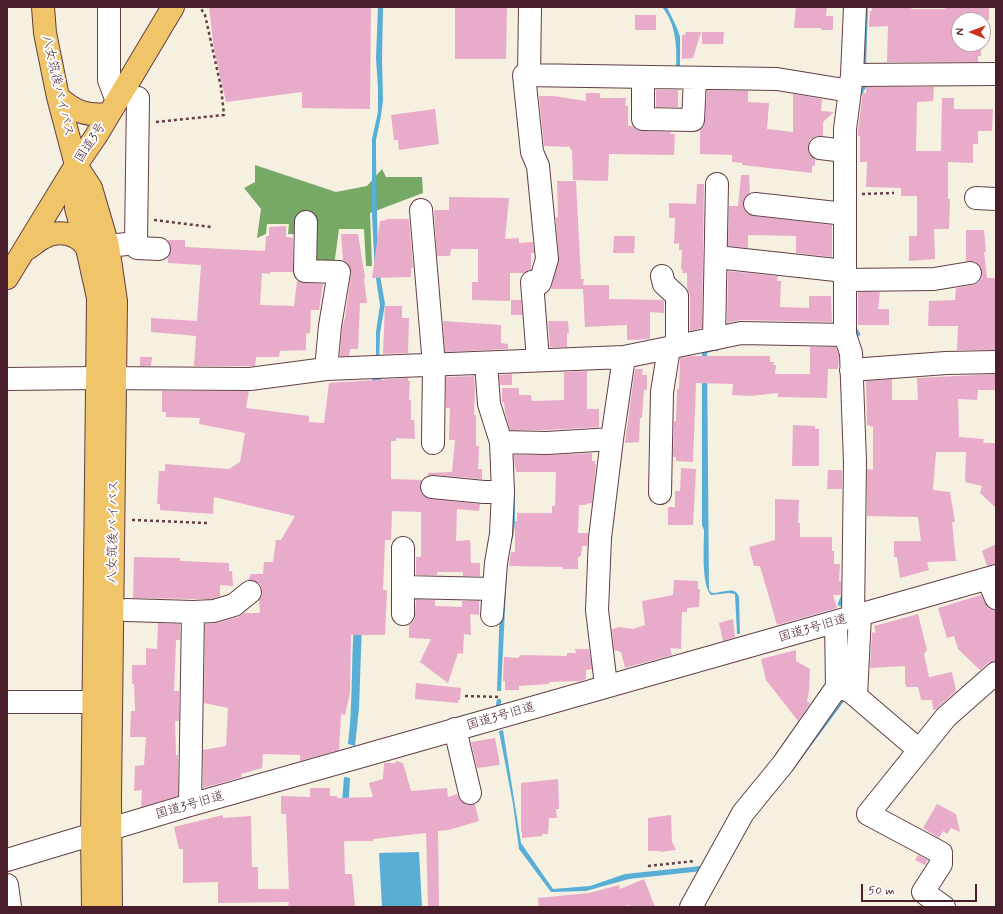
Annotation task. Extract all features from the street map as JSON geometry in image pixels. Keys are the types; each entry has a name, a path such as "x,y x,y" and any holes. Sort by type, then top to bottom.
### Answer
{"highway":[{"name":"八女筑後バイパス","path":"43,7 44,33 58,97 76,165 76,208 98,247 98,298 106,378 101,832 93,907"},
{"name":"国道3号","path":"7,278 173,7"},
{"path":"58,97 75,110 85,114 113,107"},
{"path":"23,252 44,237 56,233 65,233 98,247"},
{"name":"八女筑後バイパス","path":"106,378 93,702 101,832 111,907"}],"street":[{"path":"109,7 109,80 113,107"},
{"path":"529,75 530,7"},
{"path":"691,907 744,813 784,764 847,692 855,462 851,353 845,335 845,129 851,83 855,7"},
{"path":"538,360 532,282 540,283 547,259 538,166 532,152 524,75 695,79 777,79 851,83 996,74"},
{"path":"643,78 644,120 693,120 695,79"},
{"path":"138,98 136,242 137,248 159,248"},
{"path":"820,148 845,151"},
{"path":"714,339 717,184"},
{"path":"755,204 845,204"},
{"path":"421,210 434,365 433,443"},
{"path":"306,222 305,272 339,272 321,370"},
{"path":"98,247 136,242"},
{"path":"726,258 845,276 934,279 970,273"},
{"path":"654,484 662,392 673,347 677,296 664,284 662,276"},
{"path":"321,322 321,370"},
{"path":"7,379 106,378 250,380 321,370 624,357 741,333 845,335"},
{"path":"605,677 597,610 600,538 624,357"},
{"path":"851,370 946,363 996,362"},
{"path":"486,363 489,404 501,442 504,492 492,615"},
{"path":"501,442 547,443 612,439"},
{"path":"432,487 484,492 504,492"},
{"path":"403,548 403,614"},
{"name":"国道3号旧道","path":"7,860 190,805 850,618 993,584"},
{"path":"403,587 494,589"},
{"path":"126,610 193,612 214,611 234,605 250,592"},
{"path":"190,805 193,612"},
{"path":"944,907 923,892 941,864 941,853 868,814 946,717 996,673"},
{"path":"847,692 919,750"},
{"path":"7,702 93,702"},
{"path":"455,729 470,793"},
{"path":"7,885 10,907"}],"path":[{"path":"138,124 224,115 221,87 205,15 200,7"},
{"path":"845,204 894,193"},
{"path":"136,218 211,227"},
{"path":"128,520 207,523"},
{"path":"648,866 718,858"}],"green space":[{"path":"255,165 336,192 367,186 382,169 386,177 422,177 423,193 370,213 372,266 366,266 364,229 339,229 334,266 300,270 296,234 288,234 289,224 267,224 266,234 257,238 261,209 244,188 255,182"}],"water":[{"path":"378,7 383,7 383,100 376,140 378,264 385,304 380,333 379,360 376,360 376,332 380,305 375,272 372,216 372,139 378,112 376,58"},
{"path":"662,7 667,7 680,37 680,71 676,70 676,46 671,21"},
{"path":"863,7 868,7 866,70 861,70"},
{"path":"722,343 724,348 707,353 709,590 712,593 732,590 737,593 739,597 740,634 737,634 735,594 729,593 711,595 708,590 704,574 704,530 702,525 702,351"},
{"path":"373,372 381,378 362,624 359,708 355,746 348,744 351,714 352,654"},
{"path":"512,452 515,524 513,538 509,546 507,568 501,691 497,691 500,603"},
{"path":"846,635 850,635 848,696 802,758 758,812 825,719"},
{"path":"503,730 521,843 553,889 590,886 625,874 701,866 702,871 629,879 586,891 551,892 519,849 513,804 499,731"},
{"path":"344,777 350,778 348,814 341,814"},
{"path":"419,852 422,907 382,907 379,853"}],"building":[{"path":"209,7 371,7 370,109 302,108 302,92 226,102 214,49"},
{"path":"455,7 507,7 506,59 455,59"},
{"path":"796,7 827,7 826,16 833,16 833,30 821,30 821,28 794,28"},
{"path":"872,7 945,9 945,7 989,7 989,12 951,12 951,52 981,52 981,56 978,56 978,62 887,62 888,26 869,27 870,11 872,11"},
{"path":"635,15 656,15 656,30 635,30"},
{"path":"686,32 701,32 693,58 682,59 682,35 685,35"},
{"path":"702,32 724,32 723,44 702,44"},
{"path":"866,87 934,87 933,101 917,102 916,151 941,151 942,98 954,98 954,109 993,109 992,131 978,131 978,144 973,144 973,163 948,162 948,199 950,199 949,229 934,229 935,259 909,261 909,236 917,236 917,196 901,196 901,188 866,187 867,162 860,162 860,136 858,136 858,130 862,98 863,93 866,93"},
{"path":"656,90 678,90 678,107 656,107"},
{"path":"707,90 748,91 748,102 769,103 767,129 793,132 793,94 822,99 821,111 834,112 823,122 823,136 815,137 810,140 808,146 809,153 815,159 815,166 812,166 812,173 742,165 742,163 732,162 732,155 700,154 700,130 704,126 705,121"},
{"path":"586,93 600,93 600,98 626,98 625,106 628,106 628,126 633,126 637,130 642,131 671,132 670,134 675,134 674,155 609,154 608,181 573,180 572,150 570,147 544,146 539,96 553,96 586,101"},
{"path":"435,109 439,144 399,150 398,140 394,140 391,115"},
{"path":"741,175 749,175 750,193 745,197 743,203 747,214 832,225 832,257 796,253 796,236 748,235 748,248 728,246 729,206 738,206"},
{"path":"557,181 576,181 581,279 584,279 583,285 609,285 609,299 664,301 664,313 650,312 650,339 627,340 627,325 585,327 583,289 551,289 559,258 556,221 556,217 558,217"},
{"path":"697,184 704,184 702,328 690,331 690,296 687,288 687,273 682,273 683,270 681,270 682,250 679,250 679,243 674,244 675,218 669,218 669,203 696,204"},
{"path":"449,197 509,198 505,239 519,238 519,243 533,242 534,253 531,253 531,270 524,273 510,273 510,301 472,300 472,282 478,282 478,249 451,249 450,256 437,256 434,210 449,210"},
{"path":"387,219 409,219 413,268 411,268 411,277 372,278 380,221"},
{"path":"286,226 286,237 293,238 293,272 270,272 270,274 262,273 260,305 294,306 297,281 323,284 319,310 311,310 310,333 306,334 306,350 280,351 279,357 256,357 255,366 194,366 196,336 151,332 151,318 197,321 201,265 168,263 168,257 171,249 168,240 185,240 185,247 265,251 266,236 269,236 269,227"},
{"path":"966,230 984,230 986,252 984,252 987,278 996,278 996,350 957,350 958,326 928,326 929,301 955,300 956,288 978,283 982,278 982,271 979,265 974,261 966,261"},
{"path":"341,234 358,234 365,278 367,303 360,303 358,349 350,349 349,356 340,356 342,328 345,318 351,274 350,267 343,260"},
{"path":"614,236 635,236 634,253 613,253"},
{"path":"728,271 778,276 777,281 781,281 780,307 809,308 809,296 831,296 832,322 741,320 727,323"},
{"path":"858,292 880,292 878,309 889,309 889,325 858,325"},
{"path":"511,300 521,300 522,315 511,315"},
{"path":"385,306 402,306 402,318 409,318 408,353 383,354"},
{"path":"443,321 501,325 501,343 508,344 508,349 445,352"},
{"path":"548,321 568,321 569,333 567,333 567,347 550,347"},
{"path":"810,347 836,347 839,355 838,369 828,369 827,398 778,397 778,393 751,396 732,395 733,384 696,383 693,462 676,461 676,457 673,457 674,421 676,421 680,358 692,356 770,356 770,362 774,362 773,365 776,365 775,374 810,374"},
{"path":"140,357 152,357 151,366 140,366"},
{"path":"635,369 643,369 642,375 647,375 647,390 644,390 642,418 640,418 639,442 625,443"},
{"path":"587,371 587,409 599,409 599,427 547,430 510,430 504,402 502,402 502,388 519,388 519,395 531,395 532,401 564,400 564,372"},
{"path":"512,374 512,385 500,385 499,375"},
{"path":"996,374 996,390 978,390 977,400 958,399 959,437 984,439 983,443 996,443 996,508 980,493 982,486 965,482 966,452 936,452 933,490 950,492 955,522 952,522 956,561 927,562 929,570 900,578 897,557 894,557 894,541 921,541 918,517 867,516 867,469 873,470 873,427 867,425 866,381 892,379 892,400 918,400 917,378"},
{"path":"474,376 476,446 479,446 478,469 482,469 482,479 428,475 428,473 452,472 455,440 449,440 450,408 446,408 446,377"},
{"path":"408,378 408,381 410,381 409,400 411,400 411,420 414,420 415,439 396,438 396,441 391,441 391,479 422,480 420,485 421,492 424,497 430,499 480,504 479,511 457,509 456,541 470,540 471,563 480,563 480,576 463,576 463,572 437,572 437,575 416,575 416,557 421,557 421,512 392,511 391,540 385,540 383,590 387,590 385,635 351,635 350,693 345,715 341,714 339,750 300,761 300,755 263,754 262,768 241,774 242,777 203,788 203,750 226,746 228,708 204,703 205,624 218,623 238,617 244,613 260,613 259,600 262,596 262,590 260,584 255,581 248,580 251,574 263,574 264,562 273,562 276,540 281,540 295,516 214,497 213,514 160,510 160,504 157,504 159,471 165,471 165,464 229,469 240,462 245,433 199,424 200,418 166,417 166,412 162,412 162,391 249,391 246,408 309,416 309,422 324,423 329,383"},
{"path":"793,425 815,426 815,429 819,429 819,466 792,466"},
{"path":"592,453 592,461 595,461 596,465 592,503 579,505 578,533 588,533 587,546 582,546 581,556 578,557 578,569 563,569 563,567 509,566 511,552 515,552 515,521 517,521 517,513 552,513 552,506 555,506 556,472 516,472 514,455"},
{"path":"681,468 696,469 693,525 668,525 668,507 675,507 675,491 680,491"},
{"path":"828,470 842,470 842,489 827,489"},
{"path":"775,499 799,500 798,523 800,523 800,537 832,537 834,564 840,564 839,581 841,581 841,595 833,595 837,608 777,625 760,566 754,566 749,547 775,540"},
{"path":"996,544 996,564 987,566 982,551"},
{"path":"134,557 180,558 180,561 229,563 229,571 232,571 233,586 220,585 220,596 212,599 133,598"},
{"path":"674,580 698,581 698,589 700,589 699,607 687,608 687,612 682,612 681,649 670,648 672,655 625,668 621,652 614,650 612,629 619,627 633,629 645,625 642,601 673,595"},
{"path":"981,595 988,608 996,610 996,661 988,663 980,670 958,649 954,636 947,638 938,608"},
{"path":"416,600 435,600 435,606 462,607 462,601 479,601 479,615 470,614 471,635 464,634 463,654 458,653 448,683 420,662 431,639 409,638 409,625 414,621"},
{"path":"918,614 927,650 924,654 929,677 952,672 956,691 935,710 933,709 932,700 921,700 918,687 906,687 905,666 870,668 872,632 876,633 874,626"},
{"path":"733,619 735,637 723,641 719,623"},
{"path":"158,623 180,624 180,640 176,640 174,691 179,691 179,721 175,721 176,755 178,755 178,796 141,807 142,790 134,791 135,766 144,765 146,737 130,737 131,711 135,711 134,684 132,684 132,665 146,665 146,648 157,649"},
{"path":"575,649 589,649 592,669 586,670 586,679 580,681 549,682 549,684 519,686 519,690 505,690 505,681 503,681 504,657 518,658 521,655 567,656 567,653 576,653"},
{"path":"796,650 796,661 810,669 807,701 810,703 798,721 766,680 761,659"},
{"path":"416,683 461,688 460,700 458,700 458,703 415,699"},
{"path":"495,738 500,765 477,768 471,742"},
{"path":"396,761 403,763 411,791 447,788 448,797 457,794 461,801 466,805 475,804 479,821 449,830 438,831 439,907 428,907 426,833 373,839 373,841 344,841 345,874 352,874 355,906 353,907 288,907 289,902 218,903 218,882 183,883 183,849 179,849 174,827 223,815 223,818 251,816 252,867 258,867 258,889 289,889 286,814 281,814 281,796 310,797 310,788 330,788 330,796 337,796 337,798 373,797 369,783 383,779 384,763 395,763"},
{"path":"558,779 559,809 556,809 557,818 549,818 548,834 522,838 521,783"},
{"path":"937,804 956,814 960,832 951,828 947,834 943,831 939,838 923,828"},
{"path":"671,815 672,842 676,850 660,852 648,851 648,818"},
{"path":"918,855 928,860 925,865 915,860"},
{"path":"644,879 655,907 631,907 630,905 620,907 539,907 538,898 589,893 619,885 620,889"}],"waterway":[{"path":"859,95 866,83"},
{"path":"853,327 858,334"},
{"path":"840,604 843,597"},
{"path":"498,706 499,701"}]}
